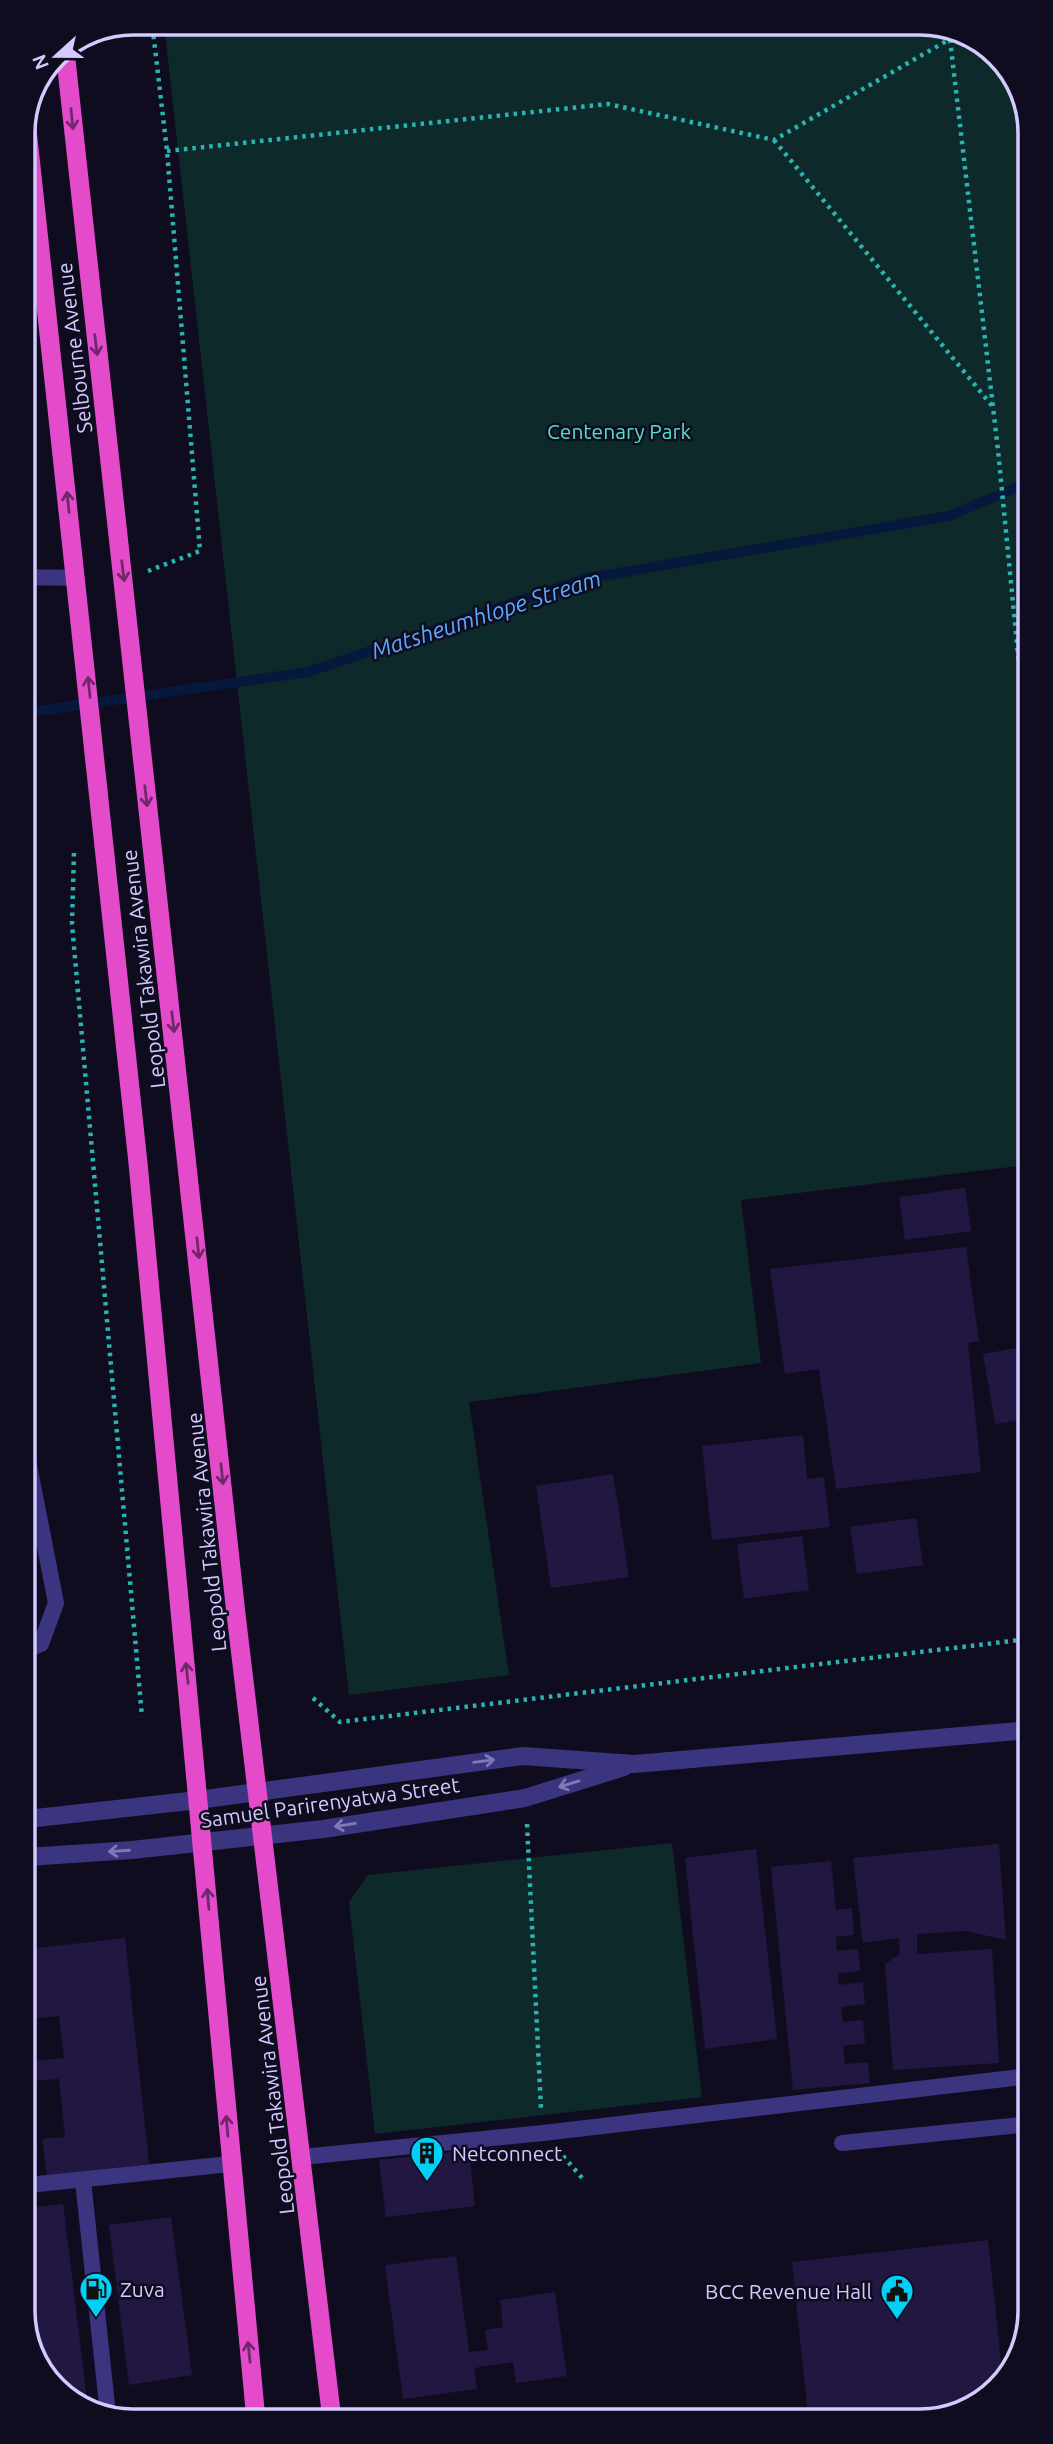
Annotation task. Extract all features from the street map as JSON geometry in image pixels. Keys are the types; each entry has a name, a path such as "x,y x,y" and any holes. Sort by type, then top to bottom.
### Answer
{"highway":[{"name":"Selbourne Avenue","path":"66,62 130,639"},
{"name":"Selbourne Avenue","path":"35,287 84,642"},
{"name":"Leopold Takawira Avenue","path":"130,639 236,1614 331,2409"},
{"name":"Leopold Takawira Avenue","path":"84,642 138,1163 255,2409"}],"street":[{"name":"Samuel Parirenyatwa Street","path":"35,1818 198,1800 523,1756 634,1764 1018,1731"},
{"name":"Samuel Parirenyatwa Street","path":"35,1856 264,1835 525,1798 634,1764"}],"lane":[{"path":"35,578 76,578"},
{"path":"35,1496 56,1603 41,1644 35,1647"},
{"path":"302,2157 542,2133 1018,2077"},
{"path":"842,2143 1018,2125"},
{"path":"35,2184 230,2164"},
{"path":"83,2181 107,2406"}],"path":[{"path":"124,580 200,551 167,151 153,35"},
{"path":"774,140 949,40"},
{"path":"950,40 998,450 1018,652"},
{"path":"167,151 608,104 774,140 993,407"},
{"path":"74,846 72,924 142,1717"},
{"path":"313,1698 340,1722 1018,1640"},
{"path":"525,1798 542,2133 583,2179"}],"green space":[{"name":"Centenary Park","path":"165,35 926,35 951,40 980,55 998,73 1013,102 1018,133 1018,1166 741,1200 761,1363 469,1402 509,1675 349,1695"},
{"path":"672,1843 702,2097 375,2134 349,1902 368,1875"}],"building":[{"path":"965,1188 971,1231 905,1240 899,1197"},
{"path":"966,1247 979,1341 968,1343 981,1472 836,1489 819,1369 785,1374 770,1269"},
{"path":"1018,1348 1018,1421 995,1424 983,1354"},
{"path":"803,1435 807,1479 824,1477 830,1527 712,1540 702,1446"},
{"path":"613,1474 629,1577 551,1588 536,1486"},
{"path":"916,1518 923,1565 857,1574 850,1527"},
{"path":"802,1536 809,1590 744,1599 737,1544"},
{"path":"999,1844 1006,1940 966,1931 917,1934 917,1954 992,1949 999,2063 893,2070 885,1964 900,1954 899,1938 863,1943 853,1858"},
{"path":"756,1849 777,2039 705,2049 685,1858"},
{"path":"831,1861 836,1910 852,1908 854,1935 836,1937 837,1951 858,1949 860,1971 838,1973 839,1985 863,1982 865,2004 841,2007 843,2022 863,2020 865,2043 843,2046 845,2064 868,2062 870,2083 793,2090 771,1867"},
{"path":"125,1938 149,2164 47,2175 42,2139 65,2137 59,2079 35,2081 35,2061 64,2058 59,2016 35,2018 35,1948"},
{"path":"35,2131 38,2153 35,2153"},
{"name":"Netconnect","path":"469,2150 475,2206 386,2217 379,2160"},
{"path":"63,2204 87,2397 64,2380 45,2354 40,2342 35,2311 35,2207"},
{"path":"171,2217 192,2375 129,2385 109,2225"},
{"name":"BCC Revenue Hall","path":"988,2240 1001,2365 974,2392 951,2404 920,2409 807,2409 792,2262"},
{"path":"456,2256 469,2352 488,2350 485,2330 503,2327 500,2300 555,2292 567,2376 516,2383 513,2362 474,2368 477,2389 403,2399 385,2265"}],"waterway":[{"name":"Matsheumhlope Stream","path":"35,711 308,672 584,579 949,516 1018,487"}],"place":[{"name":"Netconnect","path":"427,2183"},
{"name":"Zuva","path":"96,2319"},
{"name":"BCC Revenue Hall","path":"897,2321"}]}
